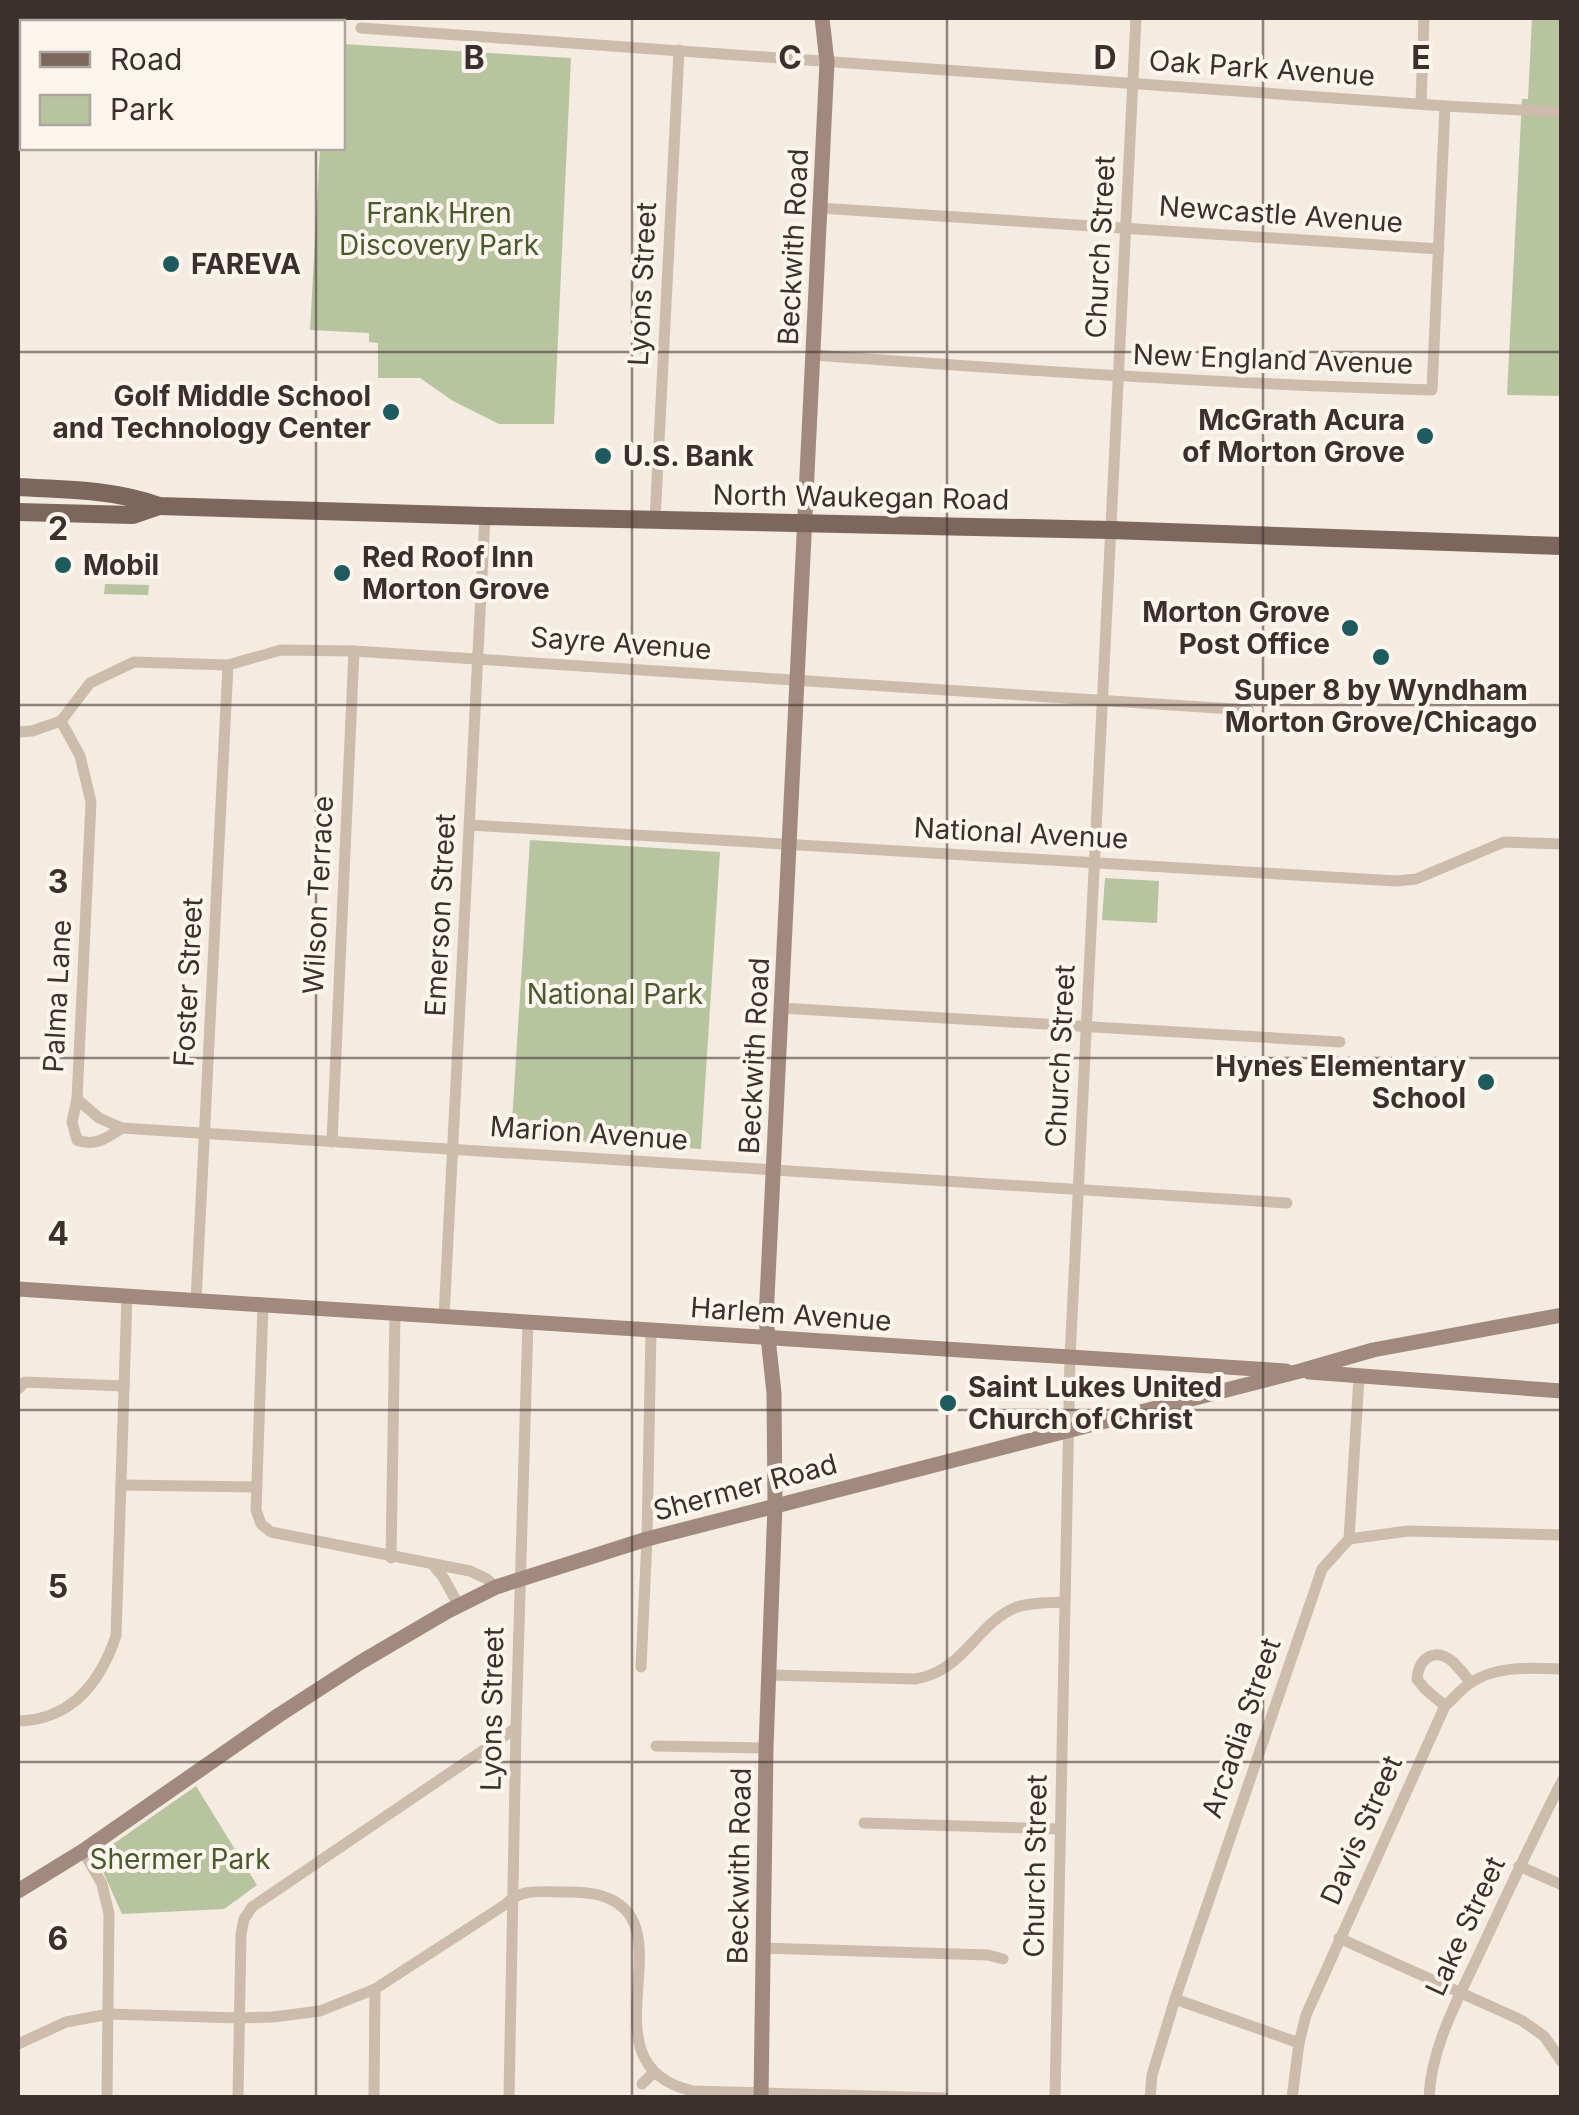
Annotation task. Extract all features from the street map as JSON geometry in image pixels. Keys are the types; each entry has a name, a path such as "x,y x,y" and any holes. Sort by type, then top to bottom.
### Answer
{"main road":[{"name":"Beckwith Road","path":"761,2096 766,1748 775,1505 774,1393 766,1318 828,62 822,18"},
{"name":"North Waukegan Road","path":"18,487 110,492 158,506 1112,530 1562,546"},
{"name":"North Waukegan Road","path":"18,512 134,515 158,506"},
{"name":"Harlem Avenue","path":"18,1289 1562,1391"},
{"name":"Shermer Road","path":"18,1891 84,1851 361,1662 459,1606 520,1578 647,1539 1372,1350 1562,1315"}],"street":[{"name":"Church Street","path":"1055,2098 1070,1358 1136,18"},
{"path":"1421,104 1424,18"},
{"name":"Oak Park Avenue","path":"361,28 1562,112"},
{"name":"Lyons Street","path":"656,520 679,50"},
{"path":"1439,250 1446,106"},
{"name":"Newcastle Avenue","path":"820,208 1439,250"},
{"name":"New England Avenue","path":"813,355 1276,386 1432,390 1439,250"},
{"name":"Emerson Street","path":"444,1317 485,516"},
{"name":"Sayre Avenue","path":"61,721 90,683 134,662 228,665 281,650 354,650 1248,710"},
{"name":"Wilson Terrace","path":"332,1142 354,650"},
{"name":"Foster Street","path":"196,1301 228,665"},
{"path":"18,732 61,721"},
{"name":"Palma Lane","path":"61,721 80,756 91,802 77,1099 72,1122 78,1140 89,1144 122,1128"},
{"name":"National Avenue","path":"470,825 1396,881 1416,878 1504,842 1562,844"},
{"path":"781,1008 1340,1042"},
{"name":"Marion Avenue","path":"77,1099 99,1118 122,1128 1287,1203"},
{"path":"18,1722 38,1721 86,1692 106,1664 116,1636 127,1296"},
{"path":"264,1305 256,1487 256,1510 261,1524 271,1532 470,1572 496,1587"},
{"path":"391,1558 395,1314"},
{"name":"Lyons Street","path":"509,2098 528,1322"},
{"path":"641,1668 650,1330"},
{"path":"1359,1376 1349,1539 1408,1531 1562,1534"},
{"path":"20,1382 124,1386"},
{"path":"121,1485 256,1487"},
{"name":"Arcadia Street","path":"1150,2098 1152,2075 1175,1999 1322,1568 1349,1539"},
{"path":"434,1566 459,1606"},
{"path":"768,1675 914,1679 932,1676 947,1668 1002,1615 1019,1606 1065,1602"},
{"path":"1445,1706 1417,1678 1423,1659 1433,1655 1446,1658 1470,1682"},
{"name":"Davis Street","path":"1292,2098 1306,2016 1445,1706 1470,1682 1499,1671 1562,1669"},
{"path":"238,2098 241,1934 252,1907 516,1728"},
{"path":"656,1746 766,1748"},
{"name":"Lake Street","path":"1429,2098 1438,2048 1460,1994 1562,1781"},
{"path":"864,1823 1060,1828"},
{"path":"84,1851 102,1884 110,1914 106,2098"},
{"path":"1519,1866 1562,1885"},
{"path":"18,2044 66,2022 109,2014 240,2018 320,2011 376,1988 514,1895 584,1892 628,1904 638,1942 638,2044 653,2073 694,2091 761,2096 944,2098"},
{"path":"1340,1938 1533,2028 1562,2062"},
{"path":"763,1948 988,1956 1003,1960"},
{"path":"374,2098 376,1988"},
{"path":"1175,1999 1299,2043"},
{"path":"642,2084 653,2073"}],"green space":[{"path":"1532,18 1561,18 1561,396 1507,395 1522,99 1528,99"},
{"name":"Frank Hren Discovery Park","path":"345,44 571,58 554,424 499,424 453,401 420,378 378,378 378,343 369,342 369,333 310,330 320,150 345,150"},
{"path":"105,584 149,585 148,595 104,594"},
{"name":"National Park","path":"530,840 720,852 701,1149 511,1137"},
{"path":"1105,878 1159,881 1157,923 1102,920"},
{"name":"Shermer Park","path":"196,1786 257,1885 224,1909 122,1914 96,1856"}],"place":[{"name":"FAREVA","path":"171,264"},
{"name":"Golf Middle School and Technology Center","path":"391,412"},
{"name":"McGrath Acura of Morton Grove","path":"1425,436"},
{"name":"U.S. Bank","path":"603,456"},
{"name":"Mobil","path":"63,565"},
{"name":"Red Roof Inn Morton Grove","path":"342,573"},
{"name":"Morton Grove Post Office","path":"1350,628"},
{"name":"Super 8 by Wyndham Morton Grove/Chicago","path":"1381,657"},
{"name":"Hynes Elementary School","path":"1486,1082"},
{"name":"Saint Lukes United Church of Christ","path":"948,1403"}]}
